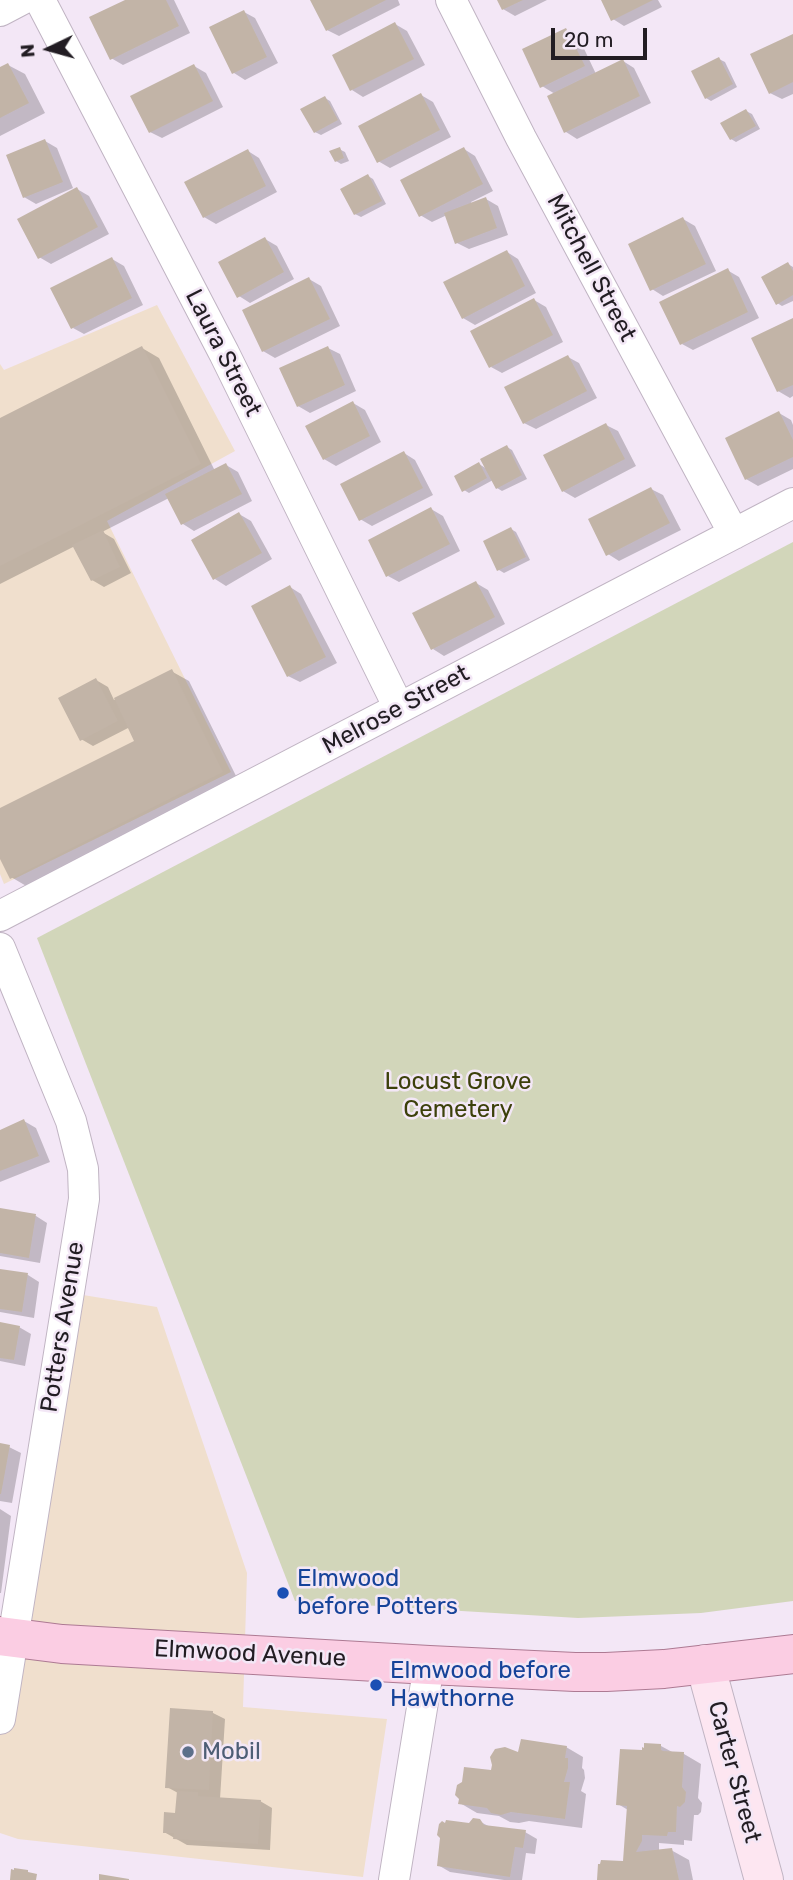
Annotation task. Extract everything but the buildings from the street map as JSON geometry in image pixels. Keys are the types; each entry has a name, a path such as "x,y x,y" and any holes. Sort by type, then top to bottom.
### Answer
{"main road":[{"name":"Elmwood Avenue","path":"7,1637 62,1644 429,1665 606,1672 654,1670 793,1654"},
{"name":"Carter Street","path":"705,1664 764,1880"}],"street":[{"path":"0,11 21,0"},
{"name":"Laura Street","path":"40,0 224,353 399,708"},
{"name":"Mitchell Street","path":"451,0 521,138 734,534"},
{"name":"Melrose Street","path":"0,916 793,503"},
{"name":"Potters Avenue","path":"0,948 71,1121 83,1169 84,1199 7,1637 0,1719"},
{"path":"394,1880 429,1665"}],"shaded area":[{"path":"157,305 235,451 107,521 231,772 4,884 0,874 0,364 4,370"},
{"path":"83,1295 157,1307 247,1573 243,1707 387,1719 363,1877 18,1839 0,1833 0,1625"}],"green space":[{"name":"Locust Grove Cemetery","path":"793,542 793,1601 701,1613 578,1618 295,1601 37,938"}],"place":[{"name":"Elmwood before Potters","path":"283,1593"},
{"name":"Elmwood before Hawthorne","path":"376,1685"},
{"name":"Mobil","path":"188,1752"}]}
